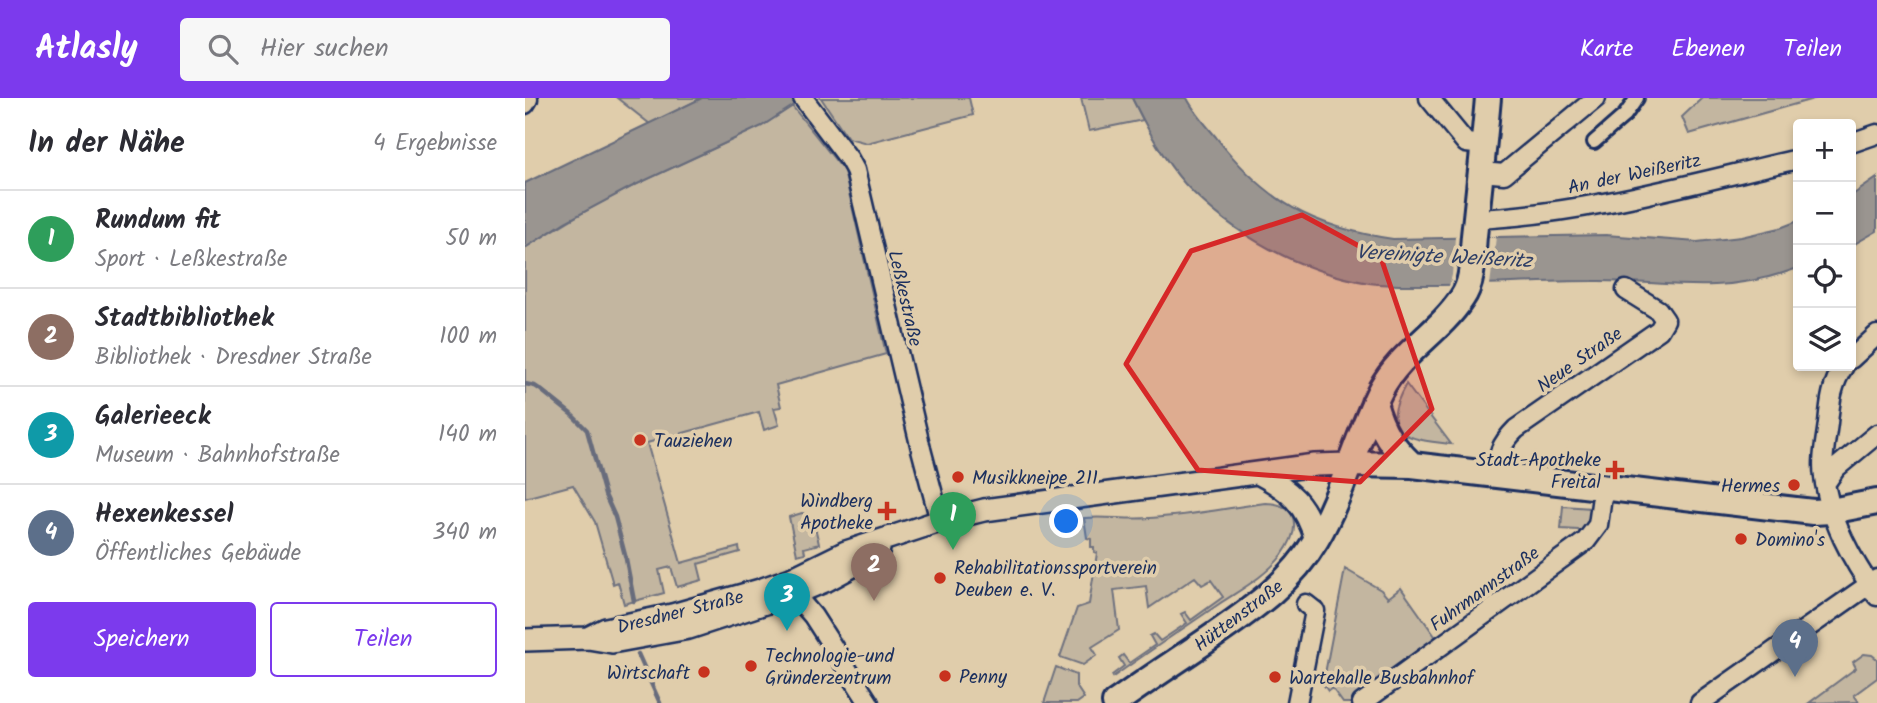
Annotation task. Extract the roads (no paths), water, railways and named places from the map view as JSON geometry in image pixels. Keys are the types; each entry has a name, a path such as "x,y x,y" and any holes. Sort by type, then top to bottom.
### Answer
{"main road":[{"path":"1475,227 1488,98"},
{"name":"Hüttenstraße","path":"1115,703 1249,611 1294,572 1316,540 1333,507 1363,426 1394,369 1451,313 1462,298 1468,286 1475,227"},
{"path":"1374,403 1386,436 1412,465"},
{"path":"1349,464 1412,465 1813,512 1877,502"}],"street":[{"name":"Leßkestraße","path":"804,98 855,170 940,521"},
{"path":"1429,98 1466,143 1484,145"},
{"path":"1481,172 1504,174 1596,98"},
{"path":"1594,142 1625,115 1637,98"},
{"path":"1856,141 1877,134"},
{"name":"An der Weißeritz","path":"1475,227 1647,194 1793,160"},
{"name":"Neue Straße","path":"1497,475 1500,447 1515,429 1659,330 1665,320 1658,310 1626,290"},
{"path":"1856,354 1877,335"},
{"path":"1700,703 1874,587 1842,539 1831,511 1825,484 1823,470 1831,395 1841,371"},
{"path":"1825,484 1836,468 1877,434"},
{"name":"Dresdner Straße","path":"525,640 588,638 612,642 680,630 793,586 846,552 940,521 984,510 1315,465 1349,464"},
{"path":"1258,473 1295,497 1310,520 1316,540"},
{"name":"Fuhrmannstraße","path":"1362,703 1586,541 1598,525 1603,488"},
{"path":"793,586 869,703"},
{"path":"1297,703 1315,611 1306,604"}],"water":[{"path":"702,98 805,98 762,126 631,187 565,222 525,248 525,183"},
{"name":"Vereinigte Weißeritz","path":"1132,98 1187,98 1235,160 1273,195 1315,219 1364,234 1393,239 1606,235 1697,242 1741,237 1793,223 1793,270 1747,282 1700,285 1608,281 1453,285 1369,283 1318,270 1246,235 1204,203 1185,184 1150,132"},
{"path":"1877,178 1877,231 1856,243 1856,193"}],"waterway":[{"path":"525,384 541,390 587,430 605,495 615,517 634,601"},
{"path":"638,654 660,703"}],"place":[{"name":"Tauziehen","path":"640,440"},
{"name":"Stadt-Apotheke Freital","path":"1615,470"},
{"name":"Musikkneipe 211","path":"958,477"},
{"name":"Hermes","path":"1794,485"},
{"name":"Windberg Apotheke","path":"887,511"},
{"name":"Domino's","path":"1741,539"},
{"name":"Rundum fit","path":"953,550"},
{"name":"Rehabilitationssportverein Deuben e. V.","path":"940,578"},
{"name":"Stadtbibliothek","path":"874,601"},
{"name":"Galerieeck","path":"787,631"},
{"name":"Technologie-und Gründerzentrum","path":"751,666"},
{"name":"Wirtschaft","path":"704,672"},
{"name":"Penny","path":"945,676"},
{"name":"Wartehalle Busbahnhof","path":"1275,677"},
{"name":"Hexenkessel","path":"1795,677"}]}
